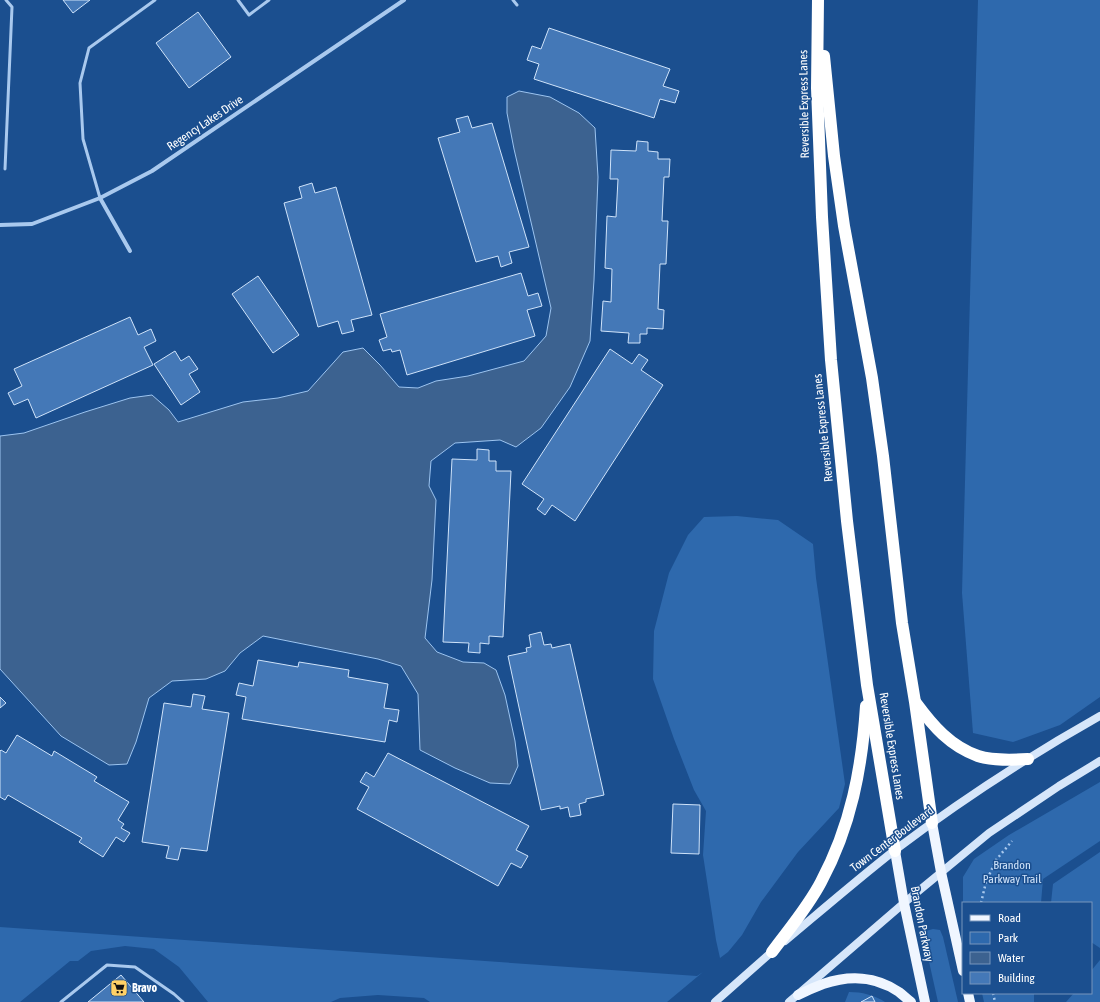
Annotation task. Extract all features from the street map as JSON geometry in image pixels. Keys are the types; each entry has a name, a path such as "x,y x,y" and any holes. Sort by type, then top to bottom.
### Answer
{"highway":[{"name":"Reversible Express Lanes","path":"818,0 817,95 822,216 831,360 846,521 867,685 895,851"},
{"name":"Reversible Express Lanes","path":"818,0 833,148 843,218 872,378 883,456 902,623 932,823"},
{"path":"772,952 808,904 821,882 833,856 852,806 859,773 864,733 867,685"},
{"path":"915,702 929,721 943,735 960,747 980,756 1004,760 1028,759"}],"main road":[{"path":"932,823 941,872 962,966"},
{"name":"Brandon Parkway","path":"895,851 904,903 925,1002"},
{"path":"798,995 823,984 844,979 863,978 881,983 898,992 911,1002"}],"street":[{"name":"Regency Lakes Drive","path":"0,225 32,224 100,198 152,171 404,0"},
{"path":"100,198 130,251"},
{"name":"Town Center Boulevard","path":"715,1002 856,882 932,823 967,798 1028,759 1100,716"},
{"path":"790,1002 904,903 989,833 1100,761"}],"lane":[{"path":"5,169 12,7 6,0"},
{"path":"100,198 83,140 80,83 89,48 154,0"},
{"path":"238,0 249,15 269,0"},
{"path":"514,0 517,5"},
{"path":"61,1002 107,965 135,967 183,1002"}],"path":[{"path":"981,902 986,882 996,860 1012,841"}],"green space":[{"path":"978,0 1100,0 1100,697 1060,725 1013,742 973,733 962,593"},
{"path":"737,516 778,520 813,544 816,578 845,784 839,808 798,852 761,902 742,935 728,952 720,958 703,855 706,811 694,790 653,679 654,631 669,573 688,535 704,517"},
{"name":"Brandon Parkway Trail","path":"1100,782 1100,841 1043,879 1041,902 963,902 963,877 974,859 1009,835"},
{"path":"1100,852 1100,948 1092,943 1092,902 1051,902 1053,884"},
{"path":"0,927 697,976 703,972 667,1002 430,1002 424,998 378,995 340,998 331,1002 208,1002 179,967 154,949 125,946 91,951 78,961 70,961 20,1002 0,1002"},
{"path":"933,929 940,930 943,937 958,1002 938,1002 924,939 926,931"},
{"path":"1100,960 1100,1002 1066,1002 1073,994 1092,994 1092,970"},
{"path":"849,992 868,994 885,1002 845,1002"},
{"path":"982,994 1034,994 1034,1002 984,1002"}],"water":[{"path":"519,91 550,97 579,113 595,128 598,177 590,341 570,387 541,428 516,447 500,440 455,443 431,461 429,486 436,500 432,580 425,638 437,652 463,662 484,663 496,670 505,695 515,741 518,766 510,784 490,783 455,768 420,750 418,694 401,666 378,659 263,636 240,653 225,671 206,679 172,681 149,698 136,742 127,764 109,765 61,736 0,669 0,436 24,433 130,398 152,395 169,410 178,422 243,402 278,398 308,391 343,352 363,348 399,387 418,388 436,381 468,376 524,361 546,336 551,308 507,113 507,97"}],"building":[{"path":"63,0 90,0 73,13"},
{"path":"198,12 231,57 189,88 156,43"},
{"path":"549,28 670,69 663,86 679,91 675,103 660,99 654,118 534,79 539,64 527,60 532,46 541,49"},
{"path":"468,116 472,128 492,123 529,247 509,252 512,263 501,267 498,256 476,262 438,138 460,132 456,119"},
{"path":"637,141 648,142 648,151 658,152 658,159 670,159 669,177 664,177 662,221 668,221 666,264 660,264 658,309 664,310 663,329 647,328 647,334 640,334 640,343 628,343 629,333 601,331 603,301 611,302 612,269 605,268 607,216 616,217 618,179 610,179 611,150 636,151"},
{"path":"312,183 315,193 336,187 372,315 351,320 354,331 342,334 338,321 318,327 284,203 302,198 299,187"},
{"path":"521,273 528,296 538,293 542,306 527,310 535,336 407,375 400,350 392,352 391,349 383,351 379,340 387,337 380,314"},
{"path":"258,276 299,335 273,353 232,294"},
{"path":"130,317 138,335 151,329 156,341 144,347 153,365 36,418 28,399 14,405 8,393 22,386 14,369"},
{"path":"610,349 632,364 639,354 648,360 641,370 663,385 575,521 552,505 545,515 537,509 544,499 522,484"},
{"path":"175,351 181,361 189,356 198,369 189,374 200,392 181,405 154,364"},
{"path":"477,449 489,450 489,461 496,461 496,471 511,471 503,637 489,636 489,644 480,643 480,653 468,652 469,643 443,642 452,459 477,460"},
{"path":"541,632 544,645 551,644 552,648 570,644 604,795 586,799 586,802 579,804 581,815 570,817 568,807 560,809 560,806 541,810 508,656 527,652 526,648 531,647 529,635"},
{"path":"258,660 298,667 299,662 349,670 348,677 388,684 384,708 399,710 397,722 389,720 385,742 242,719 246,697 236,695 239,683 253,686"},
{"path":"193,694 205,696 202,709 229,713 207,851 181,848 178,860 166,858 169,846 142,842 164,703 191,707"},
{"path":"0,697 6,703 0,708"},
{"path":"17,735 52,756 54,751 97,777 94,781 129,802 118,820 124,824 121,828 130,833 124,842 116,837 103,857 79,842 82,838 8,795 5,800 0,797 0,751 1,750 6,753"},
{"path":"388,753 529,826 516,850 528,856 521,868 511,863 498,886 357,809 369,787 360,782 366,772 374,777"},
{"path":"673,804 700,805 699,854 671,853"},
{"name":"Bravo","path":"121,975 144,1002 88,1002"},
{"path":"872,996 875,1002 861,1002"}],"place":[{"name":"Bravo","path":"119,988"}]}
